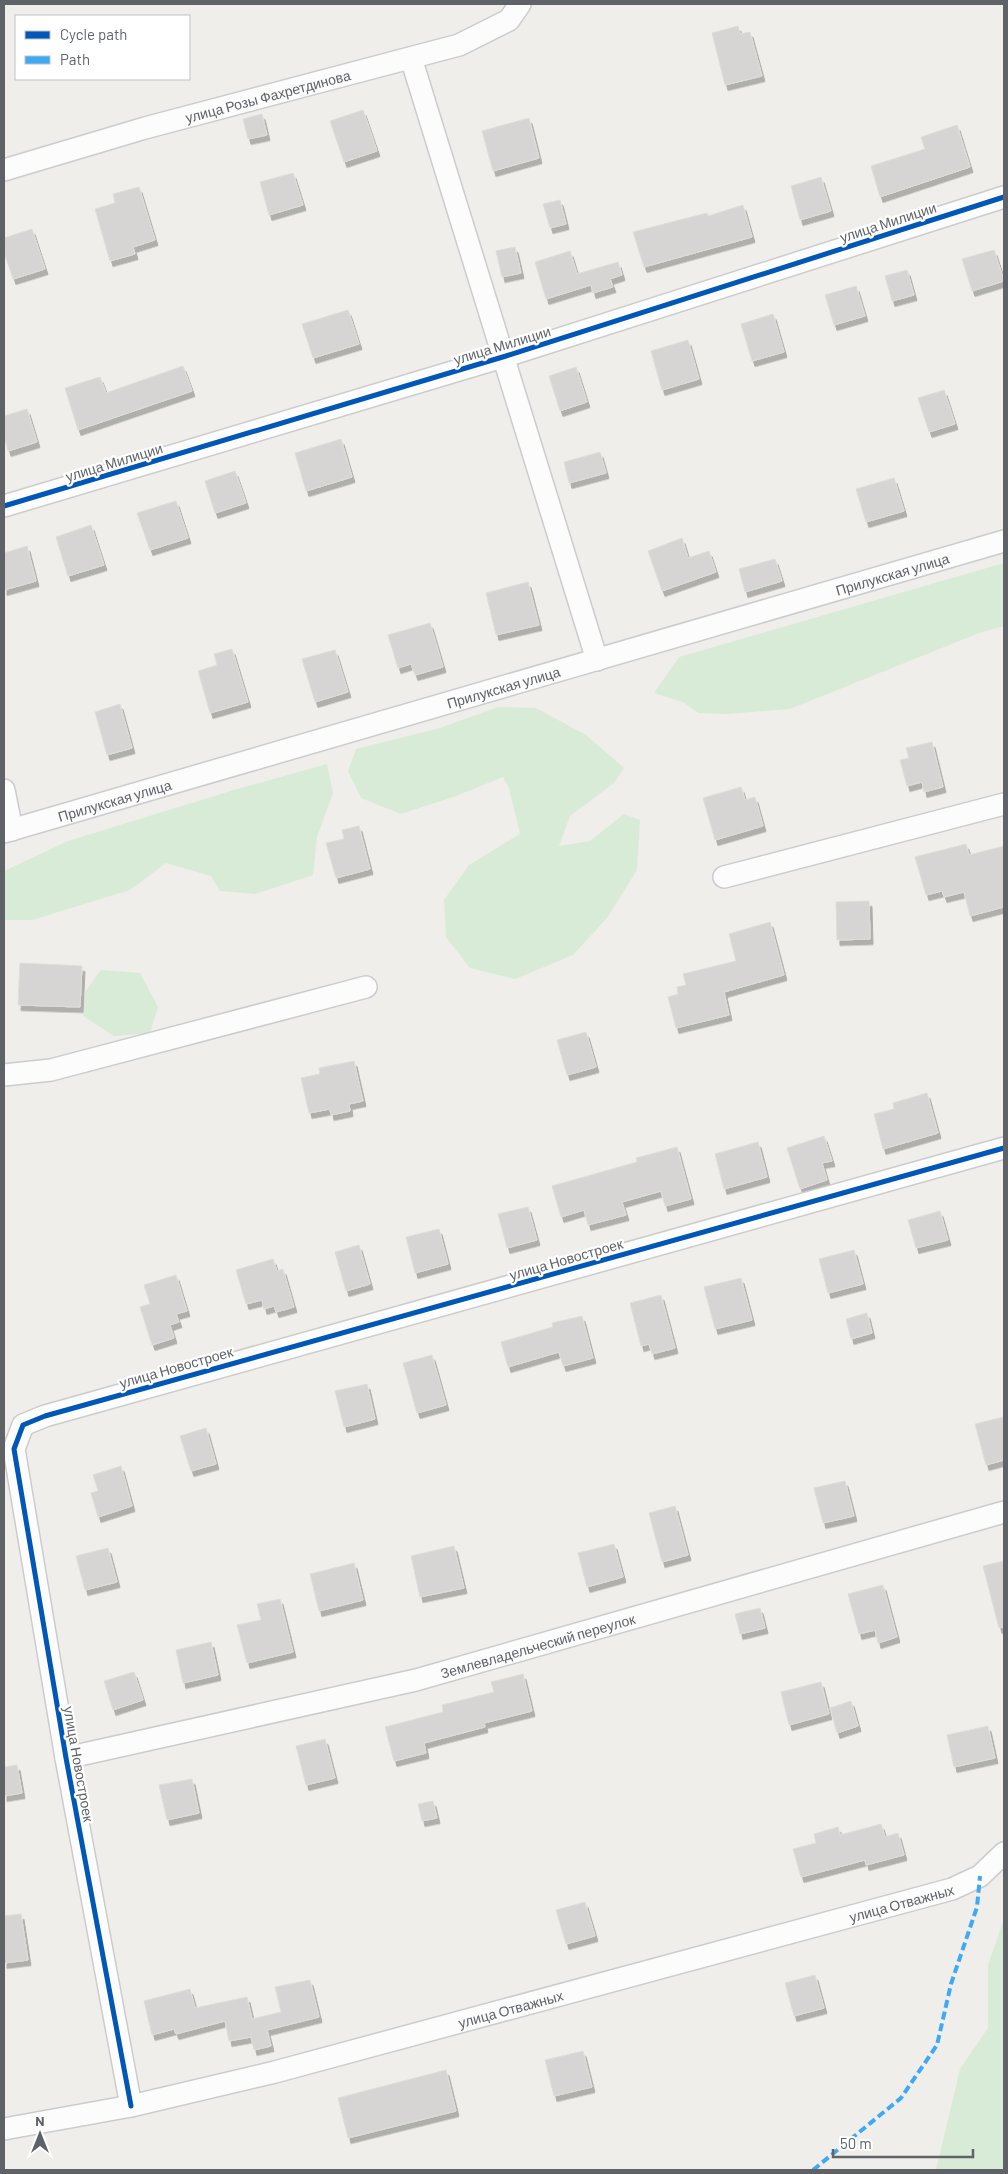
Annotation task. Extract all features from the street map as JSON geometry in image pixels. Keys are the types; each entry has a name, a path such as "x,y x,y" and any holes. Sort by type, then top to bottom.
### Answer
{"street":[{"name":"улица Розы Фахретдинова","path":"4,170 145,128 459,45 509,20 520,4"},
{"path":"411,58 597,660"},
{"name":"улица Милиции","path":"4,506 503,357 1004,197"},
{"name":"Прилукская улица","path":"8,831 1004,541"},
{"path":"4,790 8,831"},
{"path":"724,877 1004,804"},
{"path":"4,1076 51,1070 366,988"},
{"name":"улица Новостроек","path":"131,2106 66,1758 14,1449 23,1425 55,1413 1004,1148"},
{"name":"Землевладельческий переулок","path":"66,1758 416,1680 1004,1512"},
{"name":"улица Отважных","path":"4,2129 131,2106 285,2070 952,1889 980,1876 1004,1853"}],"green space":[{"path":"1004,563 1004,626 979,633 790,709 728,714 698,713 683,702 654,693 679,657"},
{"path":"498,707 536,708 586,735 624,768 614,783 570,816 559,846 590,841 624,814 640,820 637,870 607,918 573,955 515,979 470,968 446,937 444,900 469,865 520,834 509,788 503,777 456,796 401,814 361,798 348,771 356,749 440,728"},
{"path":"327,764 333,793 317,837 313,875 255,894 220,891 211,876 166,863 130,890 32,920 4,920 4,871 68,841 234,790"},
{"path":"101,970 140,973 158,1007 150,1033 114,1036 83,1016 85,992"},
{"path":"1004,1919 1004,2170 936,2170 960,2069 988,2028 988,1965"}],"building":[{"path":"738,26 740,34 750,32 762,76 725,85 712,33"},
{"path":"363,110 377,151 344,162 330,121"},
{"path":"262,114 267,135 248,139 243,119"},
{"path":"529,118 539,158 493,171 482,131"},
{"path":"957,125 970,167 880,197 871,166 925,149 921,137"},
{"path":"293,173 303,205 269,215 260,182"},
{"path":"821,177 831,211 800,220 791,186"},
{"path":"139,187 155,240 133,247 135,254 110,261 95,209 115,203 113,194"},
{"path":"560,200 566,224 550,228 543,204"},
{"path":"743,205 752,237 644,267 633,232 707,213 708,216"},
{"path":"32,229 45,269 13,279 4,252 4,238"},
{"path":"515,247 521,273 502,277 496,251"},
{"path":"994,250 1004,281 972,291 962,259"},
{"path":"570,251 577,274 618,262 622,275 610,279 613,287 593,293 591,285 546,299 535,262"},
{"path":"907,270 914,295 892,301 885,276"},
{"path":"856,286 865,316 834,325 825,295"},
{"path":"348,310 359,344 313,358 302,324"},
{"path":"773,314 784,352 752,361 741,324"},
{"path":"688,340 699,379 662,390 651,351"},
{"path":"183,366 192,391 78,430 65,388 100,377 106,393"},
{"path":"576,367 587,402 560,411 549,376"},
{"path":"944,390 955,424 929,432 918,398"},
{"path":"27,409 37,442 8,451 4,436 4,416"},
{"path":"341,439 352,477 306,491 295,453"},
{"path":"600,452 606,473 569,483 564,462"},
{"path":"235,471 246,503 215,513 205,481"},
{"path":"894,478 904,511 866,522 856,489"},
{"path":"176,501 188,538 150,550 137,513"},
{"path":"91,525 104,565 68,576 56,537"},
{"path":"682,538 688,558 709,551 716,572 662,591 648,551"},
{"path":"27,546 36,581 4,590 4,553"},
{"path":"775,559 782,581 745,592 739,569"},
{"path":"528,582 539,625 496,635 486,593"},
{"path":"430,623 443,667 415,675 411,664 398,668 388,635"},
{"path":"232,649 248,702 210,713 198,671 217,665 214,654"},
{"path":"335,650 348,692 315,702 302,659"},
{"path":"120,704 132,748 107,755 95,712"},
{"path":"932,742 943,787 924,792 922,782 907,786 900,760 909,758 906,748"},
{"path":"741,787 745,800 755,797 763,826 715,840 703,798"},
{"path":"359,826 370,869 336,878 326,843 344,839 342,830"},
{"path":"966,844 969,855 1004,846 1004,907 970,916 964,892 944,897 942,891 926,895 915,857"},
{"path":"869,901 870,939 837,940 836,902"},
{"path":"770,922 784,975 724,992 729,1015 676,1028 668,997 678,994 677,987 686,985 683,974 736,961 729,934"},
{"path":"20,963 82,966 80,1007 18,1005"},
{"path":"586,1032 596,1067 567,1075 557,1040"},
{"path":"354,1061 363,1101 349,1104 350,1111 331,1115 330,1109 309,1113 301,1078 320,1074 319,1068"},
{"path":"927,1093 938,1133 883,1149 874,1114 894,1109 893,1103"},
{"path":"824,1136 832,1161 822,1163 827,1180 800,1189 787,1148"},
{"path":"758,1142 767,1177 724,1189 715,1154"},
{"path":"677,1147 691,1199 665,1206 661,1191 622,1202 626,1215 588,1225 584,1210 561,1217 552,1186 637,1162 636,1158"},
{"path":"528,1207 537,1240 507,1248 498,1214"},
{"path":"940,1211 948,1240 916,1248 908,1220"},
{"path":"439,1229 448,1264 415,1273 406,1237"},
{"path":"359,1245 370,1284 346,1291 335,1252"},
{"path":"854,1250 863,1284 828,1293 819,1259"},
{"path":"273,1259 277,1271 283,1269 294,1307 276,1312 274,1306 264,1309 262,1300 246,1304 236,1270"},
{"path":"176,1275 187,1311 176,1314 179,1322 170,1325 174,1338 152,1345 140,1307 150,1304 144,1285"},
{"path":"741,1278 752,1320 715,1329 704,1287"},
{"path":"661,1295 675,1348 652,1354 649,1344 641,1346 630,1303"},
{"path":"867,1313 872,1333 851,1339 846,1319"},
{"path":"582,1316 593,1358 563,1366 559,1352 508,1367 501,1342 553,1327 552,1323"},
{"path":"432,1355 446,1405 417,1413 403,1363"},
{"path":"367,1384 375,1419 344,1427 335,1391"},
{"path":"1004,1417 1004,1460 986,1465 975,1424"},
{"path":"206,1428 216,1464 191,1471 180,1436"},
{"path":"121,1466 132,1506 98,1517 91,1493 98,1491 93,1475"},
{"path":"845,1481 854,1516 823,1523 814,1488"},
{"path":"675,1506 688,1555 662,1562 649,1513"},
{"path":"614,1544 623,1577 587,1587 578,1553"},
{"path":"454,1546 464,1588 420,1597 411,1556"},
{"path":"108,1548 117,1582 85,1590 76,1556"},
{"path":"1004,1561 1004,1627 999,1628 983,1566"},
{"path":"354,1563 363,1600 319,1611 310,1574"},
{"path":"883,1585 897,1637 878,1643 875,1630 859,1634 848,1594"},
{"path":"280,1599 293,1652 247,1663 237,1625 261,1620 257,1604"},
{"path":"760,1608 765,1628 740,1634 735,1614"},
{"path":"211,1642 218,1675 183,1683 176,1650"},
{"path":"134,1672 143,1700 113,1710 104,1681"},
{"path":"523,1674 532,1711 484,1723 485,1727 424,1743 426,1753 394,1761 385,1727 443,1712 442,1705 494,1692 491,1682"},
{"path":"821,1682 829,1714 789,1725 781,1692"},
{"path":"851,1701 858,1726 837,1733 830,1708"},
{"path":"988,1726 995,1758 954,1767 947,1735"},
{"path":"325,1739 335,1778 306,1785 296,1746"},
{"path":"17,1765 22,1793 4,1796 4,1767"},
{"path":"192,1779 199,1813 167,1820 159,1785"},
{"path":"433,1801 437,1818 422,1821 418,1804"},
{"path":"881,1824 885,1837 898,1833 904,1855 866,1865 865,1860 801,1877 793,1849 816,1843 814,1834 838,1827 840,1835"},
{"path":"585,1902 595,1936 566,1944 556,1910"},
{"path":"21,1914 28,1960 4,1963 4,1916"},
{"path":"815,1975 824,2008 794,2016 785,1983"},
{"path":"310,1980 319,2017 267,2030 271,2046 254,2050 251,2037 229,2041 225,2021 176,2034 174,2029 152,2035 144,2001 190,1989 195,2008 247,1997 252,2019 281,2012 275,1987"},
{"path":"583,2051 592,2087 554,2096 545,2060"},
{"path":"446,2070 456,2111 348,2138 338,2098"}],"marked path":[{"path":"813,2170 901,2098 937,2045 951,1984 977,1907 980,1876"}],"cycle path":[{"path":"4,506 506,356 1004,197"},
{"path":"131,2106 66,1758 14,1449 23,1425 45,1416 1004,1148"}]}
